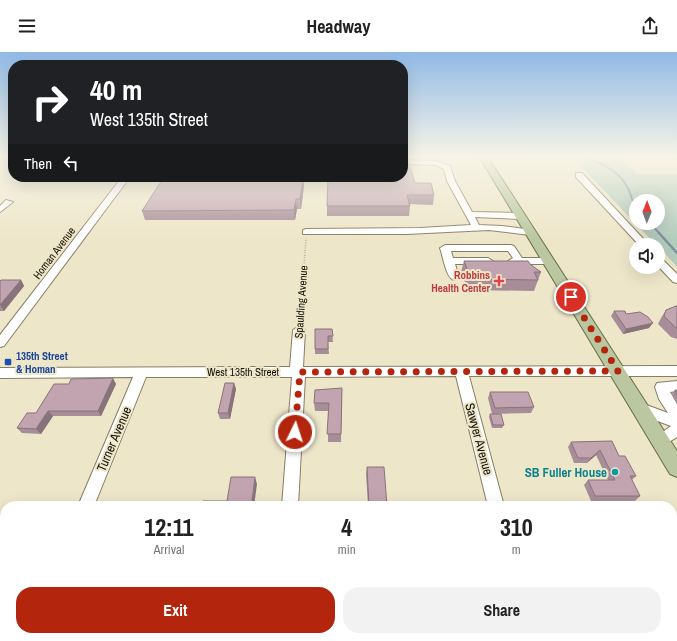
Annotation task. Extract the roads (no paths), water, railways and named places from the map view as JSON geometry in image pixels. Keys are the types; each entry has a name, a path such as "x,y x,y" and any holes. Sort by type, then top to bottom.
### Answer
{"main road":[{"path":"499,183 618,371 677,468"}],"street":[{"name":"Homan Avenue","path":"0,343 121,183"},
{"path":"453,183 476,227"},
{"path":"587,183 638,238"},
{"path":"0,210 9,202"},
{"path":"470,214 519,216"},
{"path":"306,232 420,230 476,227 505,228 530,232"},
{"path":"454,277 445,248 512,248 519,261"},
{"path":"448,261 548,261"},
{"path":"665,267 677,280"},
{"name":"Spaulding Avenue","path":"290,501 299,330"},
{"name":"Sawyer Avenue","path":"461,371 495,501"},
{"name":"West 135th Street","path":"0,373 618,371 675,373"},
{"name":"Turner Avenue","path":"88,501 141,373"},
{"path":"677,386 662,387 666,399 677,415"},
{"path":"641,409 677,422"},
{"path":"661,441 677,429"}],"waterway":[{"path":"625,183 630,194"},
{"path":"656,230 660,234"},
{"path":"659,233 677,253"}],"place":[{"name":"Robbins Health Center","path":"499,281"},
{"name":"135th Street & Homan","path":"8,362"},
{"name":"SB Fuller House","path":"615,472"}]}
